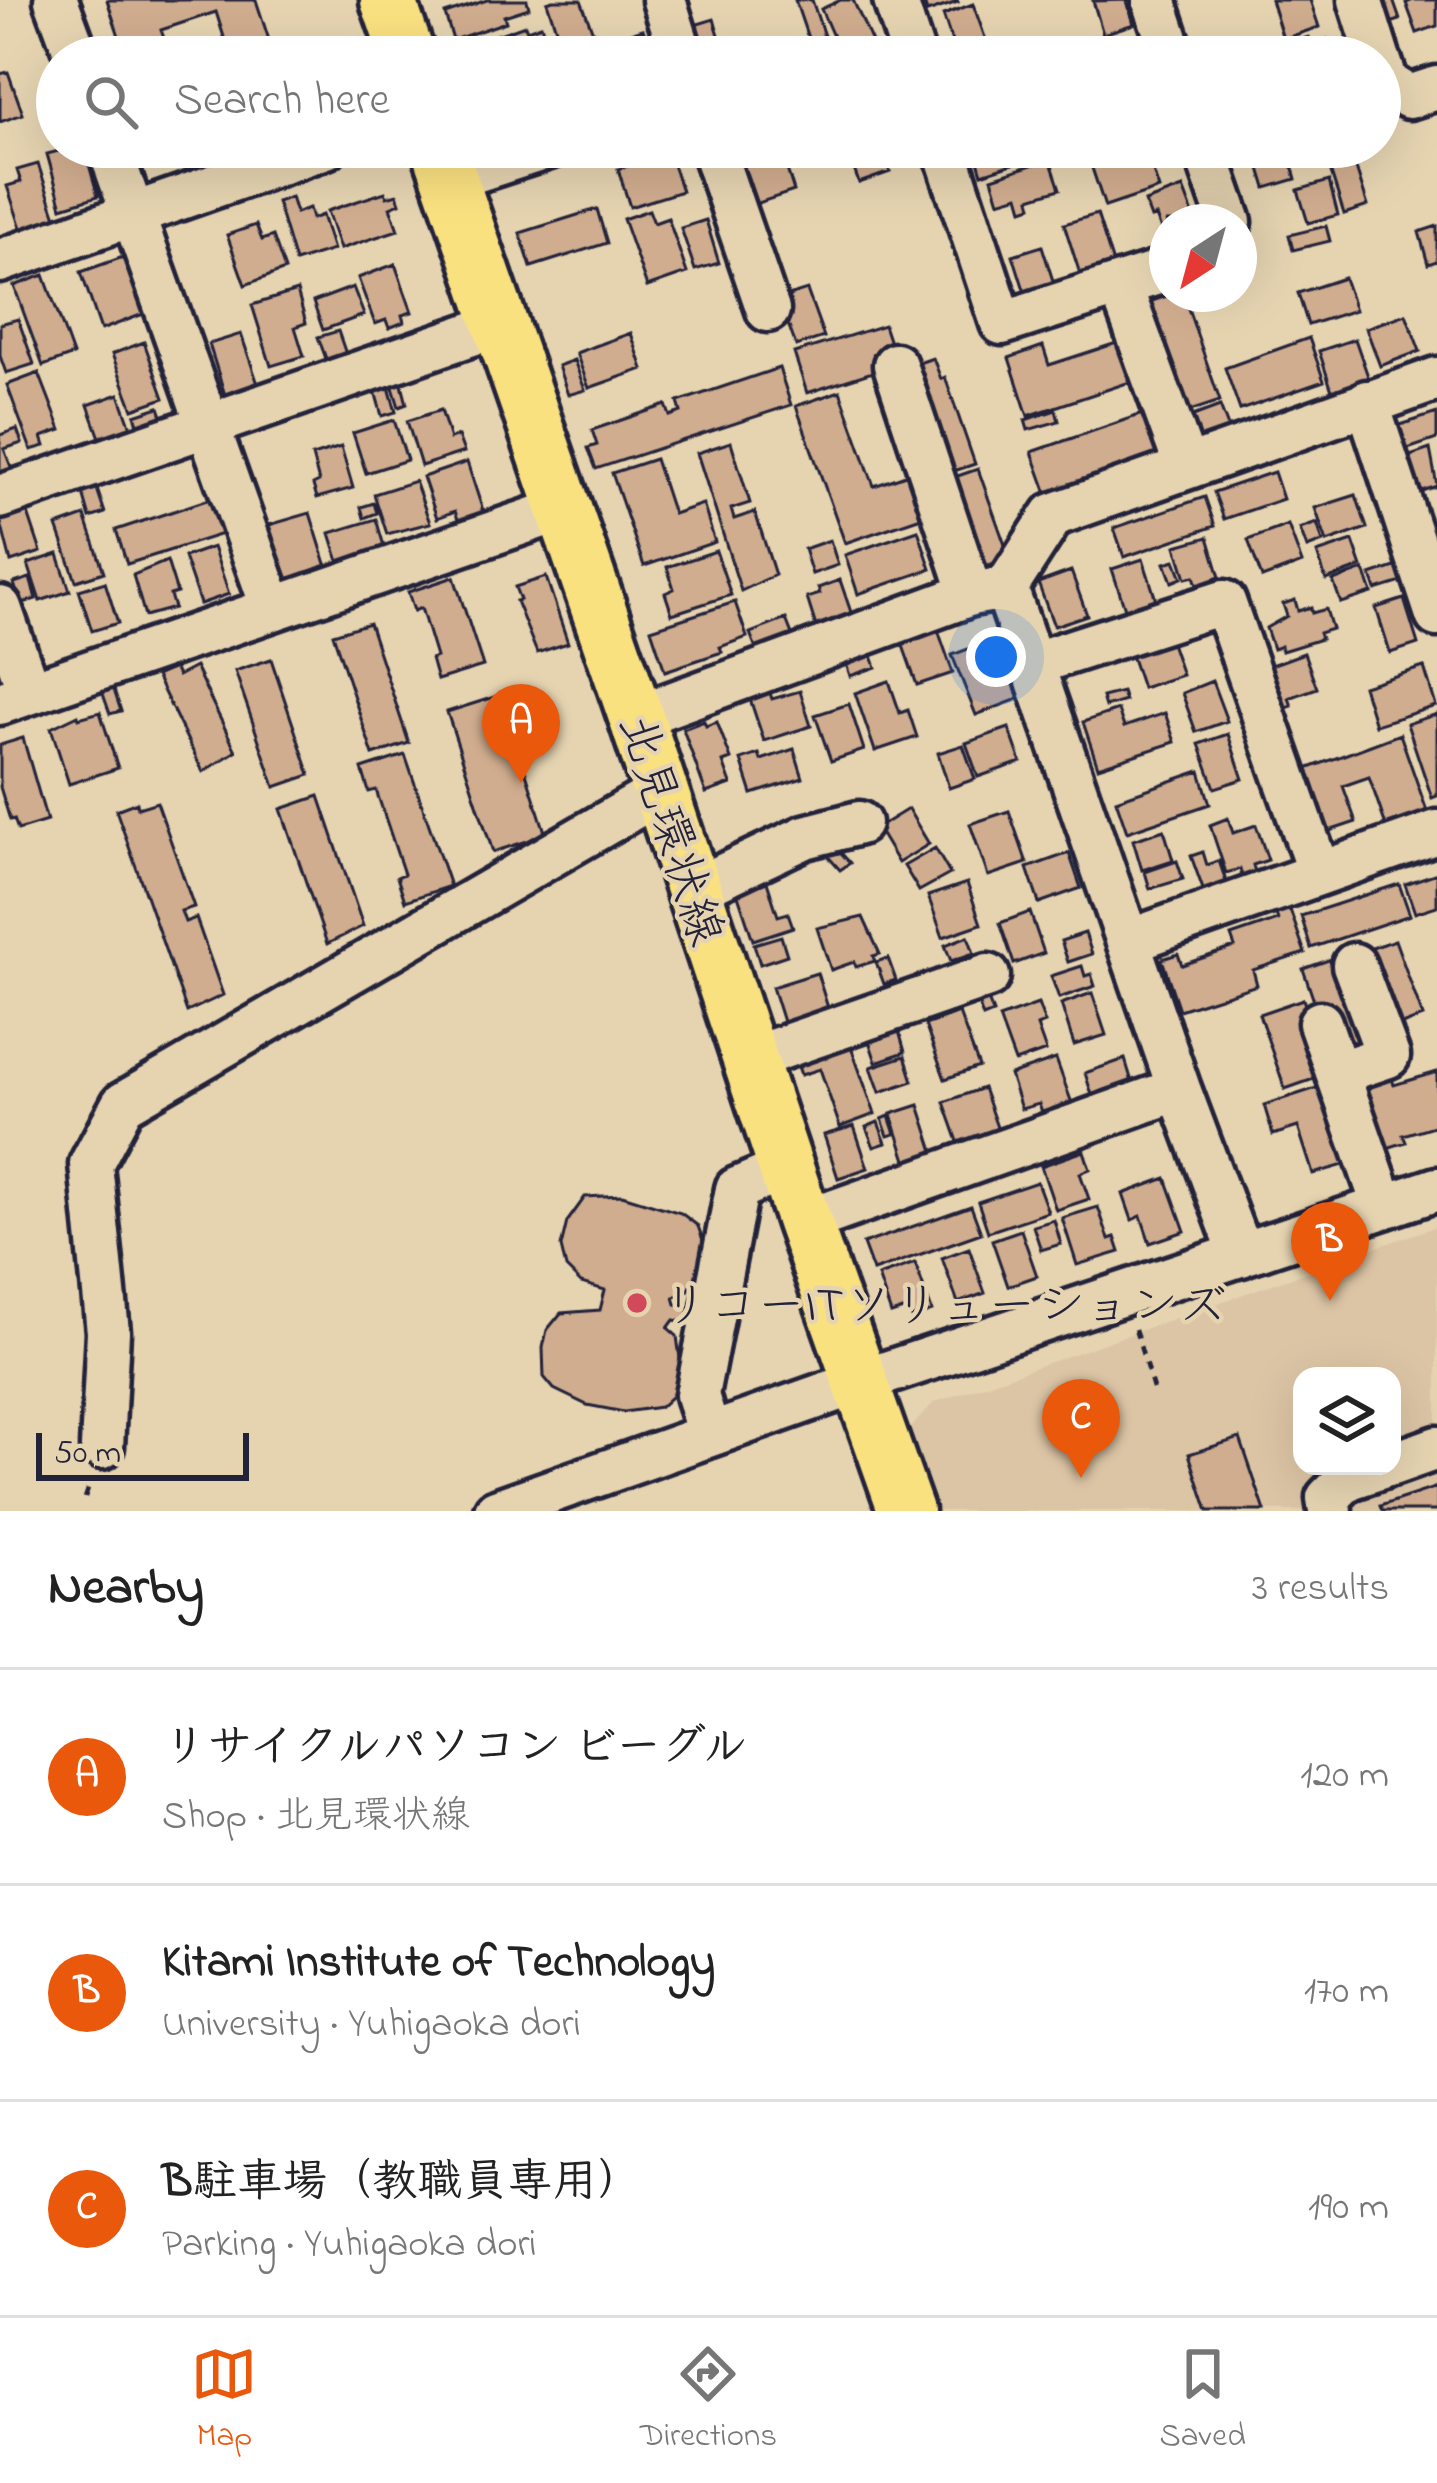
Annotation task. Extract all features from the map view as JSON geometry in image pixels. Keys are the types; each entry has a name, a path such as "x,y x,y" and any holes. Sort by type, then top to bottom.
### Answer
{"main road":[{"path":"388,0 401,36"},
{"name":"北見環状線","path":"446,168 906,1511"}],"street":[{"path":"56,0 69,36"},
{"path":"664,0 675,36"},
{"path":"895,0 907,36"},
{"path":"1154,0 1166,36"},
{"path":"1360,0 1371,36"},
{"path":"1401,92 1408,97 1437,88"},
{"path":"117,168 273,609"},
{"path":"0,261 265,168"},
{"path":"719,168 768,310"},
{"path":"951,168 1002,323 1149,276"},
{"path":"1211,168 1224,204"},
{"path":"1120,285 1186,467"},
{"path":"0,497 498,325"},
{"path":"895,365 988,591 1032,664 1240,1255"},
{"path":"636,717 988,591 1053,515 1437,379"},
{"path":"1367,402 1437,615"},
{"path":"0,608 15,698 563,509"},
{"path":"1032,664 1224,602 1319,873"},
{"path":"102,1448 108,1332 91,1164 123,1104 660,792"},
{"path":"693,890 805,836 860,824"},
{"path":"1129,941 1437,832"},
{"path":"1338,1073 1388,1056 1354,965"},
{"path":"749,1059 988,976"},
{"path":"1320,1023 1384,1207"},
{"path":"804,1222 1179,1089"},
{"path":"709,1435 697,1395 737,1189 786,1168"},
{"path":"496,1511 862,1381 1437,1189"},
{"path":"1401,1461 1437,1448"},
{"path":"1330,1511 1328,1498 1347,1479 1359,1475"}],"path":[{"path":"1134,1323 1154,1389"}],"shaded area":[{"path":"1437,1226 1437,1511 938,1511 909,1430 933,1403"}],"building":[{"path":"107,0 256,0 268,36 224,36 216,12 161,30 163,36 119,36"},
{"path":"487,0 527,0 529,8 504,16 506,22 465,36 452,36 445,14"},
{"path":"581,0 594,35 558,36 547,2"},
{"path":"795,0 812,0 824,36 807,36"},
{"path":"853,0 869,36 833,36 821,9"},
{"path":"923,0 957,0 958,2 927,12"},
{"path":"1131,0 1127,1 1134,24 1103,34 1093,1"},
{"path":"1271,0 1310,0 1319,27 1282,36"},
{"path":"1375,0 1393,0 1400,20 1381,26"},
{"path":"1437,0 1437,26 1417,33 1406,3"},
{"path":"973,4 984,36 950,36 943,15"},
{"path":"714,19 719,36 691,36 688,27"},
{"path":"525,25 527,30 541,25 545,36 494,36"},
{"path":"8,72 23,114 0,122 0,74"},
{"path":"36,165 39,168 57,220 22,231 7,186 21,182 17,170"},
{"path":"51,168 90,168 98,196 62,207"},
{"path":"674,168 682,191 630,207 618,169"},
{"path":"735,168 787,168 794,191 749,206"},
{"path":"854,168 889,168 890,172 859,183"},
{"path":"1023,168 1053,168 1060,189 1030,198 1032,206 1023,209 1019,195 999,201 992,178"},
{"path":"1092,168 1152,168 1159,189 1105,207"},
{"path":"1260,168 1293,168 1296,179 1266,188"},
{"path":"1329,168 1356,168 1368,206 1344,214"},
{"path":"1329,181 1338,215 1308,223 1298,190"},
{"path":"1183,188 1189,204 1149,204 1149,213 1145,202"},
{"path":"385,192 387,197 397,194 400,203 390,207 398,230 340,249 327,211"},
{"path":"291,197 296,213 309,208 312,219 322,215 333,250 295,262 277,202"},
{"path":"597,209 607,243 531,267 520,233"},
{"path":"649,210 654,223 668,218 687,273 647,287 623,219"},
{"path":"1097,214 1113,264 1080,274 1064,224"},
{"path":"706,220 719,263 695,270 681,228"},
{"path":"256,225 262,240 273,236 285,270 245,285 227,235"},
{"path":"1326,226 1330,241 1293,250 1289,235"},
{"path":"1437,226 1437,261 1428,264 1419,232"},
{"path":"1042,246 1055,287 1026,296 1013,255"},
{"path":"126,256 146,313 101,330 81,272"},
{"path":"395,264 412,312 402,315 404,322 389,328 386,320 375,324 358,278"},
{"path":"44,275 73,355 43,366 14,286"},
{"path":"1344,278 1355,310 1308,325 1298,293"},
{"path":"353,287 364,315 323,330 313,302"},
{"path":"807,290 824,337 796,346 779,299"},
{"path":"297,291 306,323 295,327 304,356 271,366 252,305"},
{"path":"1149,302 1149,312 1189,312 1220,401 1181,414 1143,304"},
{"path":"1406,314 1420,351 1380,366 1366,328"},
{"path":"18,319 34,364 6,373 0,356 0,324"},
{"path":"884,325 892,349 877,354 882,369 807,393 794,353"},
{"path":"338,331 347,357 328,364 318,337"},
{"path":"631,333 643,369 589,388 576,353"},
{"path":"241,334 258,384 225,395 209,344"},
{"path":"1309,338 1324,381 1240,410 1225,368"},
{"path":"1355,339 1371,385 1334,397 1319,351"},
{"path":"1126,340 1139,379 1028,416 1009,358 1043,346 1049,365"},
{"path":"144,342 164,398 133,409 112,354"},
{"path":"933,358 941,379 945,377 975,464 945,474 907,367"},
{"path":"574,360 585,390 568,395 558,366"},
{"path":"779,368 791,405 596,469 588,448 597,445 592,430 666,405 670,416 681,412 678,402"},
{"path":"39,373 61,430 42,437 45,446 31,450 7,385"},
{"path":"401,381 407,404 399,407 392,384"},
{"path":"389,387 396,412 382,416 375,391"},
{"path":"840,391 874,486 914,472 930,514 845,543 796,406"},
{"path":"119,394 134,436 103,446 88,405"},
{"path":"1220,406 1231,435 1196,448 1185,419"},
{"path":"159,407 164,422 140,430 135,415"},
{"path":"441,410 450,439 458,436 464,452 421,466 407,421"},
{"path":"1056,410 1059,421 1028,430 1025,420"},
{"path":"1154,410 1171,457 1049,499 1032,452"},
{"path":"1437,413 1437,439 1399,452 1391,428"},
{"path":"394,420 407,460 366,473 353,433"},
{"path":"17,429 22,443 4,449 13,472 0,477 0,435"},
{"path":"731,442 750,503 731,509 734,519 755,512 775,575 741,591 697,453"},
{"path":"341,447 353,488 317,498 313,485 319,482 312,456"},
{"path":"1430,449 1437,486 1410,495 1407,457"},
{"path":"655,459 673,514 703,504 715,542 644,566 612,473"},
{"path":"467,462 485,517 460,525 455,511 437,518 423,477"},
{"path":"978,469 1010,559 977,570 946,480"},
{"path":"1274,472 1283,499 1224,519 1214,492"},
{"path":"415,481 430,523 387,534 374,494"},
{"path":"96,486 105,513 90,518 82,490"},
{"path":"1356,495 1367,528 1327,542 1315,508"},
{"path":"1205,497 1215,526 1124,557 1114,528"},
{"path":"210,499 222,534 127,564 116,530"},
{"path":"374,503 377,513 364,518 361,507"},
{"path":"27,510 41,552 11,562 0,519"},
{"path":"310,513 328,570 287,583 269,525"},
{"path":"85,516 104,572 76,581 57,526"},
{"path":"376,519 384,546 378,548 379,553 340,565 330,533"},
{"path":"1317,523 1323,542 1307,548 1300,529"},
{"path":"1288,525 1302,563 1262,578 1248,540"},
{"path":"918,530 931,569 858,594 845,555"},
{"path":"1208,537 1220,577 1197,585 1194,576 1186,578 1176,546"},
{"path":"830,540 838,565 812,574 804,549"},
{"path":"1353,541 1362,567 1326,580 1317,553"},
{"path":"213,547 229,594 200,604 184,557"},
{"path":"716,551 731,595 672,614 665,593 674,589 667,567"},
{"path":"58,554 70,591 40,601 28,564"},
{"path":"1143,559 1157,603 1126,612 1112,569"},
{"path":"1175,560 1182,578 1172,582 1165,563"},
{"path":"167,561 177,593 170,595 174,608 145,616 133,575"},
{"path":"1401,565 1405,581 1376,590 1371,575"},
{"path":"1364,570 1372,593 1341,603 1333,581"},
{"path":"1071,571 1087,615 1054,626 1038,583"},
{"path":"454,577 483,666 437,680 431,659 436,657 421,608 414,611 408,592"},
{"path":"546,577 568,643 537,653 515,587"},
{"path":"30,578 36,599 20,604 14,583"},
{"path":"840,580 855,624 819,636 807,598"},
{"path":"105,582 118,623 92,631 79,590"},
{"path":"1404,599 1418,644 1390,653 1376,608"},
{"path":"1295,600 1298,611 1326,609 1332,629 1319,633 1321,639 1282,651 1281,646 1273,649 1266,628 1287,616 1283,604"},
{"path":"735,602 747,637 720,647 722,652 665,671 651,629"},
{"path":"786,619 795,642 759,656 750,633"},
{"path":"369,623 409,743 373,755 333,634"},
{"path":"938,630 953,673 917,685 902,643"},
{"path":"997,638 1021,698 976,715 952,655"},
{"path":"1170,640 1182,675 1142,688 1130,652"},
{"path":"868,645 876,667 850,676 843,654"},
{"path":"1304,653 1317,688 1289,698 1292,706 1286,708 1271,665"},
{"path":"271,659 310,775 275,787 235,671"},
{"path":"195,667 236,751 203,772 156,676 174,668 178,676"},
{"path":"1424,667 1436,706 1375,725 1363,686"},
{"path":"889,681 900,713 908,710 917,737 875,751 855,693"},
{"path":"1212,681 1227,721 1196,732 1182,693"},
{"path":"767,684 772,699 800,691 811,726 764,741 747,690"},
{"path":"113,687 121,711 110,714 102,691"},
{"path":"1122,692 1125,701 1105,707 1102,697"},
{"path":"501,695 546,835 493,852 447,712"},
{"path":"849,704 864,750 831,761 815,715"},
{"path":"1118,710 1124,727 1165,713 1175,742 1098,767 1083,722"},
{"path":"100,712 118,768 69,784 51,728 78,715"},
{"path":"1437,714 1437,796 1432,798 1407,724"},
{"path":"704,721 706,726 717,722 731,759 723,762 731,784 706,793 683,729"},
{"path":"1009,728 1021,762 978,777 966,743"},
{"path":"1228,734 1243,779 1215,788 1199,744"},
{"path":"1400,734 1427,811 1386,826 1369,777 1343,786 1356,822 1326,832 1304,770"},
{"path":"23,738 47,821 18,830 0,787 0,745"},
{"path":"963,745 975,779 949,788 938,753"},
{"path":"794,749 803,778 752,794 741,760 759,754 761,760"},
{"path":"405,755 450,886 405,901 397,877 404,874 376,790 369,792 362,769"},
{"path":"1200,771 1210,804 1127,832 1116,800"},
{"path":"319,796 363,926 327,944 281,809"},
{"path":"137,802 138,808 157,802 194,907 181,911 185,922 196,918 223,995 187,1012 116,810"},
{"path":"908,809 929,844 898,863 877,828"},
{"path":"1009,811 1027,863 988,876 970,824"},
{"path":"1228,818 1233,833 1256,825 1268,860 1253,865 1255,872 1226,873 1210,825"},
{"path":"1164,830 1173,860 1142,870 1133,840"},
{"path":"834,845 850,863 840,870 825,853"},
{"path":"935,848 950,874 919,891 904,866"},
{"path":"1203,852 1207,865 1219,861 1227,884 1204,892 1191,856"},
{"path":"1069,853 1081,888 1039,903 1027,868"},
{"path":"1177,861 1183,879 1150,889 1145,872"},
{"path":"1437,873 1437,906 1415,913 1405,884"},
{"path":"767,882 778,916 788,913 793,927 753,940 737,892"},
{"path":"967,883 981,924 943,937 928,896"},
{"path":"1399,884 1410,915 1311,948 1301,916"},
{"path":"1288,904 1305,953 1253,970 1257,985 1179,1010 1162,959 1178,954 1182,965 1235,947 1231,936 1278,920 1274,908"},
{"path":"1030,912 1044,953 1014,964 1000,923"},
{"path":"863,917 880,954 873,956 875,961 831,970 817,928"},
{"path":"1085,933 1092,954 1068,962 1061,941"},
{"path":"781,936 787,955 760,964 754,944"},
{"path":"968,936 974,953 951,961 945,945"},
{"path":"1395,940 1423,1017 1391,1029 1358,953"},
{"path":"1340,956 1374,1051 1344,1062 1318,1013 1303,969"},
{"path":"888,958 896,980 884,984 876,962"},
{"path":"1082,966 1095,986 1059,998 1051,976"},
{"path":"817,973 829,1011 784,1025 772,987"},
{"path":"1092,993 1106,1035 1074,1045 1061,1004"},
{"path":"986,994 993,1013 983,1017 976,997"},
{"path":"1303,999 1328,1074 1285,1089 1259,1014"},
{"path":"1038,1004 1045,1023 1037,1026 1046,1051 1015,1062 999,1018"},
{"path":"959,1013 979,1067 945,1079 925,1025"},
{"path":"899,1031 905,1052 876,1062 869,1041"},
{"path":"846,1033 875,1114 840,1127 820,1069 801,1075 793,1051"},
{"path":"905,1056 913,1081 880,1092 871,1067"},
{"path":"1056,1059 1074,1109 1044,1119 1039,1104 1021,1109 1010,1075"},
{"path":"1125,1059 1132,1082 1092,1095 1085,1073"},
{"path":"1389,1069 1394,1085 1437,1072 1437,1125 1403,1135 1406,1142 1384,1149 1356,1079"},
{"path":"1332,1083 1351,1163 1313,1174 1298,1127 1273,1135 1264,1105"},
{"path":"983,1088 999,1133 960,1147 944,1102"},
{"path":"919,1105 936,1157 908,1166 891,1114"},
{"path":"889,1116 895,1134 888,1136 882,1119"},
{"path":"878,1122 886,1143 874,1147 866,1127"},
{"path":"854,1126 868,1168 838,1178 824,1135"},
{"path":"1084,1151 1090,1169 1080,1173 1089,1199 1056,1210 1041,1166"},
{"path":"1166,1178 1185,1231 1150,1243 1141,1216 1132,1220 1123,1194"},
{"path":"1037,1182 1048,1212 988,1232 978,1202"},
{"name":"リコーITソリューションズ","path":"622,1195 681,1213 698,1226 706,1249 702,1268 688,1291 674,1297 676,1304 697,1309 694,1324 674,1320 668,1328 677,1336 682,1374 672,1396 660,1407 624,1412 587,1405 554,1389 544,1377 543,1348 547,1330 561,1313 600,1310 605,1290 581,1283 566,1268 561,1247 567,1222 585,1197"},
{"path":"971,1206 981,1233 873,1271 863,1244"},
{"path":"1098,1207 1109,1239 1115,1237 1120,1252 1077,1265 1062,1218"},
{"path":"1054,1220 1061,1244 1041,1250 1033,1226"},
{"path":"1021,1230 1037,1276 1008,1286 992,1240"},
{"path":"969,1248 985,1293 958,1303 942,1258"},
{"path":"915,1263 932,1311 912,1318 909,1308 891,1314 878,1276"},
{"path":"1240,1438 1265,1511 1208,1511 1189,1454"},
{"path":"1437,1487 1437,1511 1382,1511 1380,1506"}],"place":[{"name":"リサイクルパソコン ビーグル","path":"521,783"},
{"name":"Kitami Institute of Technology","path":"1330,1301"},
{"name":"リコーITソリューションズ","path":"637,1303"},
{"name":"B駐車場（教職員専用）","path":"1081,1478"}]}
